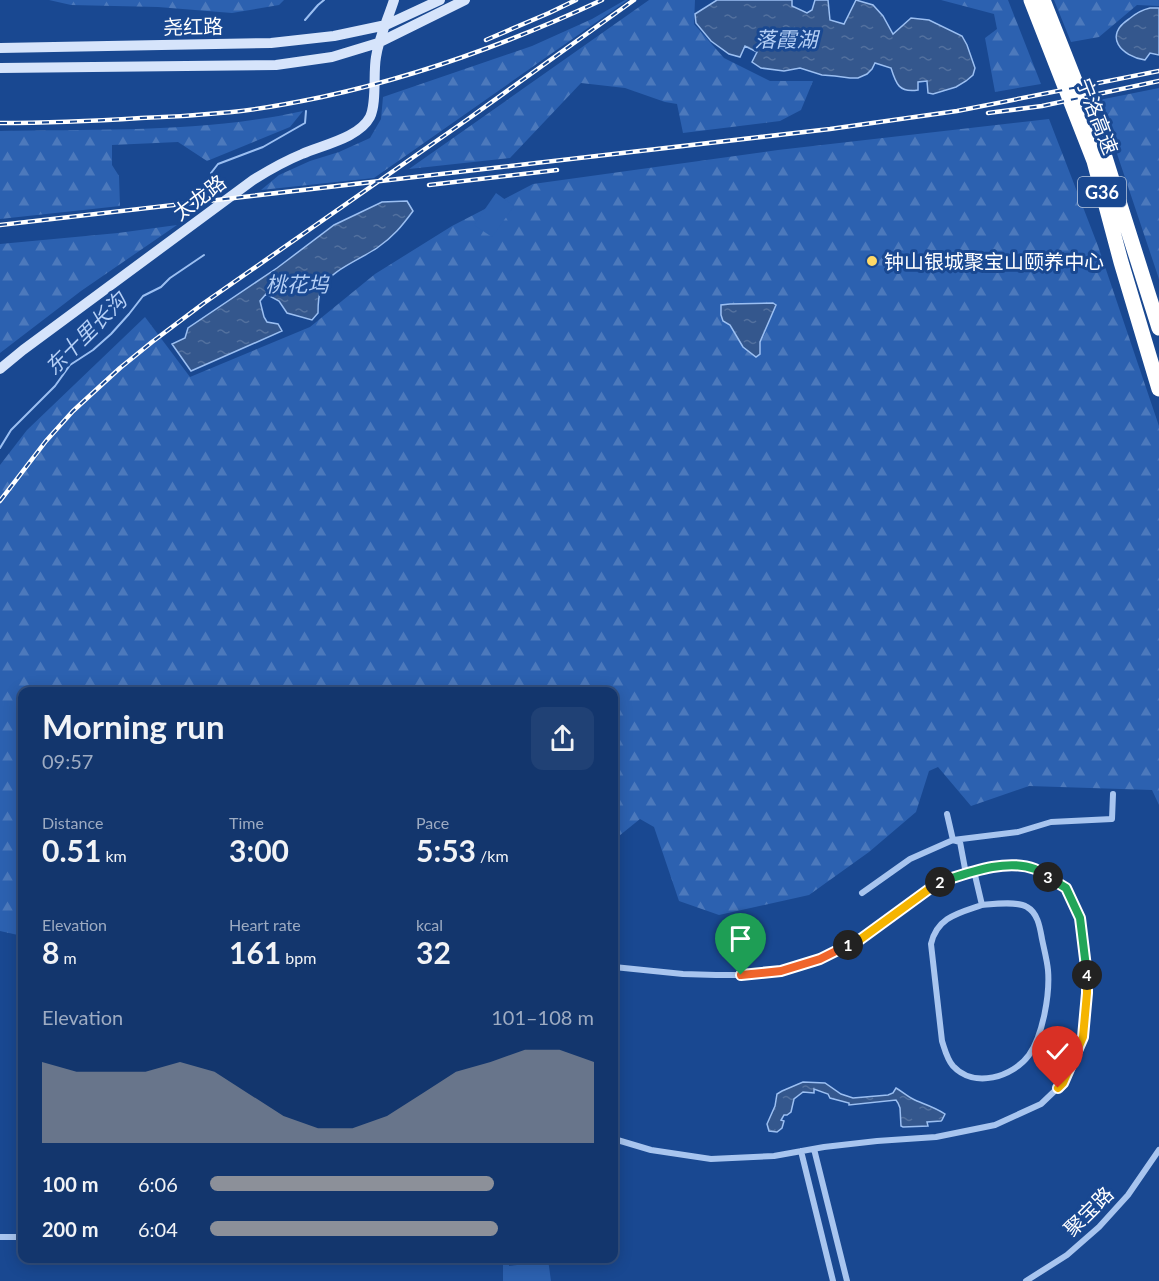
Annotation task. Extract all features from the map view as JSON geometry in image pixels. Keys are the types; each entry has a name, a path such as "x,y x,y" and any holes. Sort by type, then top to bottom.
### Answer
{"highway":[{"name":"宁洛高速","path":"1031,0 1094,161 1121,262 1159,388"},
{"name":"宁洛高速","path":"1043,0 1104,154 1159,328"}],"main road":[{"name":"太龙路","path":"0,369 253,180 285,162 339,140 365,124 371,114 378,43 394,0"},
{"path":"386,25 440,0"},
{"path":"378,43 465,0"},
{"name":"尧红路","path":"0,48 271,43 334,36 386,25"},
{"name":"尧红路","path":"0,68 276,64 332,57 378,43"}],"street":[{"path":"862,892 910,859 953,840 1018,832 1051,822 1112,819 1113,794"},
{"path":"947,814 953,840"},
{"path":"953,840 960,842 966,874"},
{"path":"618,967 694,974 741,975 781,971 820,959 858,941 936,884 986,867 1018,866 1035,869 1066,888 1080,918 1087,971 1083,1037 1063,1083 1041,1104 995,1125 936,1137 877,1141 774,1156 711,1159 651,1150 618,1140"},
{"path":"974,871 982,904"},
{"path":"982,904 1026,905 1035,913 1048,972 1045,1011 1039,1036 1029,1056 1012,1070 993,1078 981,1079 963,1074 953,1066 946,1054 942,1041 931,944 933,932 941,923 982,904"},
{"path":"814,1149 847,1281"},
{"name":"聚宝路","path":"1026,1281 1067,1255 1099,1227 1128,1195 1159,1150"},
{"path":"801,1151 833,1281"},
{"path":"0,1237 18,1237"}],"green space":[{"path":"49,0 284,0 279,5 232,13 158,7 71,5"},
{"path":"628,0 374,178 261,190 279,175 370,138 381,119 383,97 532,46 592,19"},
{"path":"649,0 695,0 694,24 724,58 770,81 813,81 801,110 780,121 683,133 677,104 625,88 581,83 510,158 409,169"},
{"path":"941,0 1008,0 1041,84 995,92 985,38 997,29 994,14"},
{"path":"1054,0 1159,0 1159,6 1137,5 1099,37 1071,42"},
{"path":"1159,88 1159,279 1099,100"},
{"path":"303,111 290,127 207,161 178,142 112,145 112,165 119,176 120,206 0,219 0,131 114,130 190,126 266,118"},
{"path":"1049,119 1098,246 1159,426 1159,805 1152,790 1029,786 971,806 938,767 929,771 916,812 869,852 809,895 719,915 679,901 654,827 640,819 618,837 618,687 18,687 18,935 0,931 0,465 27,430 145,317 190,377 310,327 375,274 452,226 533,184 778,150"},
{"path":"496,193 514,206 492,237 474,225"},
{"path":"177,225 81,291 0,353 0,244"},
{"path":"503,1263 509,1263 509,1266 549,1263 551,1281 503,1281"}],"water":[{"name":"落霞湖","path":"717,0 792,0 792,6 807,13 812,10 815,0 828,0 830,20 844,24 856,0 873,5 883,16 893,34 911,18 929,20 962,36 975,68 973,75 966,81 956,87 933,94 928,93 927,81 918,82 918,90 902,89 891,68 875,63 867,74 858,78 822,75 800,68 784,71 761,68 752,62 757,52 745,46 740,57 729,54 711,41 696,23 695,14"},
{"path":"1150,8 1159,8 1159,55 1150,53 1145,60 1136,58 1123,50 1116,38 1121,25 1136,13"},
{"name":"桃花坞","path":"407,201 413,211 393,235 377,248 338,271 325,283 319,295 318,313 312,320 287,313 279,301 266,294 260,301 264,317 267,322 278,324 282,331 191,371 172,344 185,338 188,328 277,268 334,225 382,202"},
{"path":"773,303 776,305 760,342 760,354 756,357 743,347 730,325 723,321 721,305"},
{"path":"803,1082 825,1083 841,1094 853,1098 888,1095 896,1088 914,1100 945,1114 941,1121 927,1122 928,1126 903,1127 901,1126 900,1108 896,1100 849,1105 849,1103 830,1098 828,1094 814,1089 814,1093 803,1092 794,1099 791,1112 784,1115 781,1120 784,1121 782,1128 777,1132 769,1131 767,1124 775,1106 777,1094"}],"waterway":[{"name":"东十里长沟","path":"305,20 324,0"},
{"name":"东十里长沟","path":"211,173 218,164 263,147 305,123 306,111"},
{"name":"东十里长沟","path":"0,448 11,430 55,386 70,365 93,350 111,334 143,296 161,287 170,278 204,255"}],"railway":[{"path":"486,40 576,0"},
{"path":"0,123 70,122 198,115 255,109 311,99 394,79 465,56 534,30 602,0"},
{"path":"0,501 46,441 73,411 152,342 634,0"},
{"path":"0,225 830,129 957,111 1159,71"},
{"path":"988,113 1042,106 1159,81"},
{"path":"429,185 557,170"}],"place":[{"name":"钟山银城聚宝山颐养中心","path":"872,261"}],"route":[{"path":"741,975 781,971 820,959 858,941 936,884 986,867 1018,866 1035,869 1066,888 1080,918 1087,971 1083,1037 1063,1083 1058,1088"}]}
